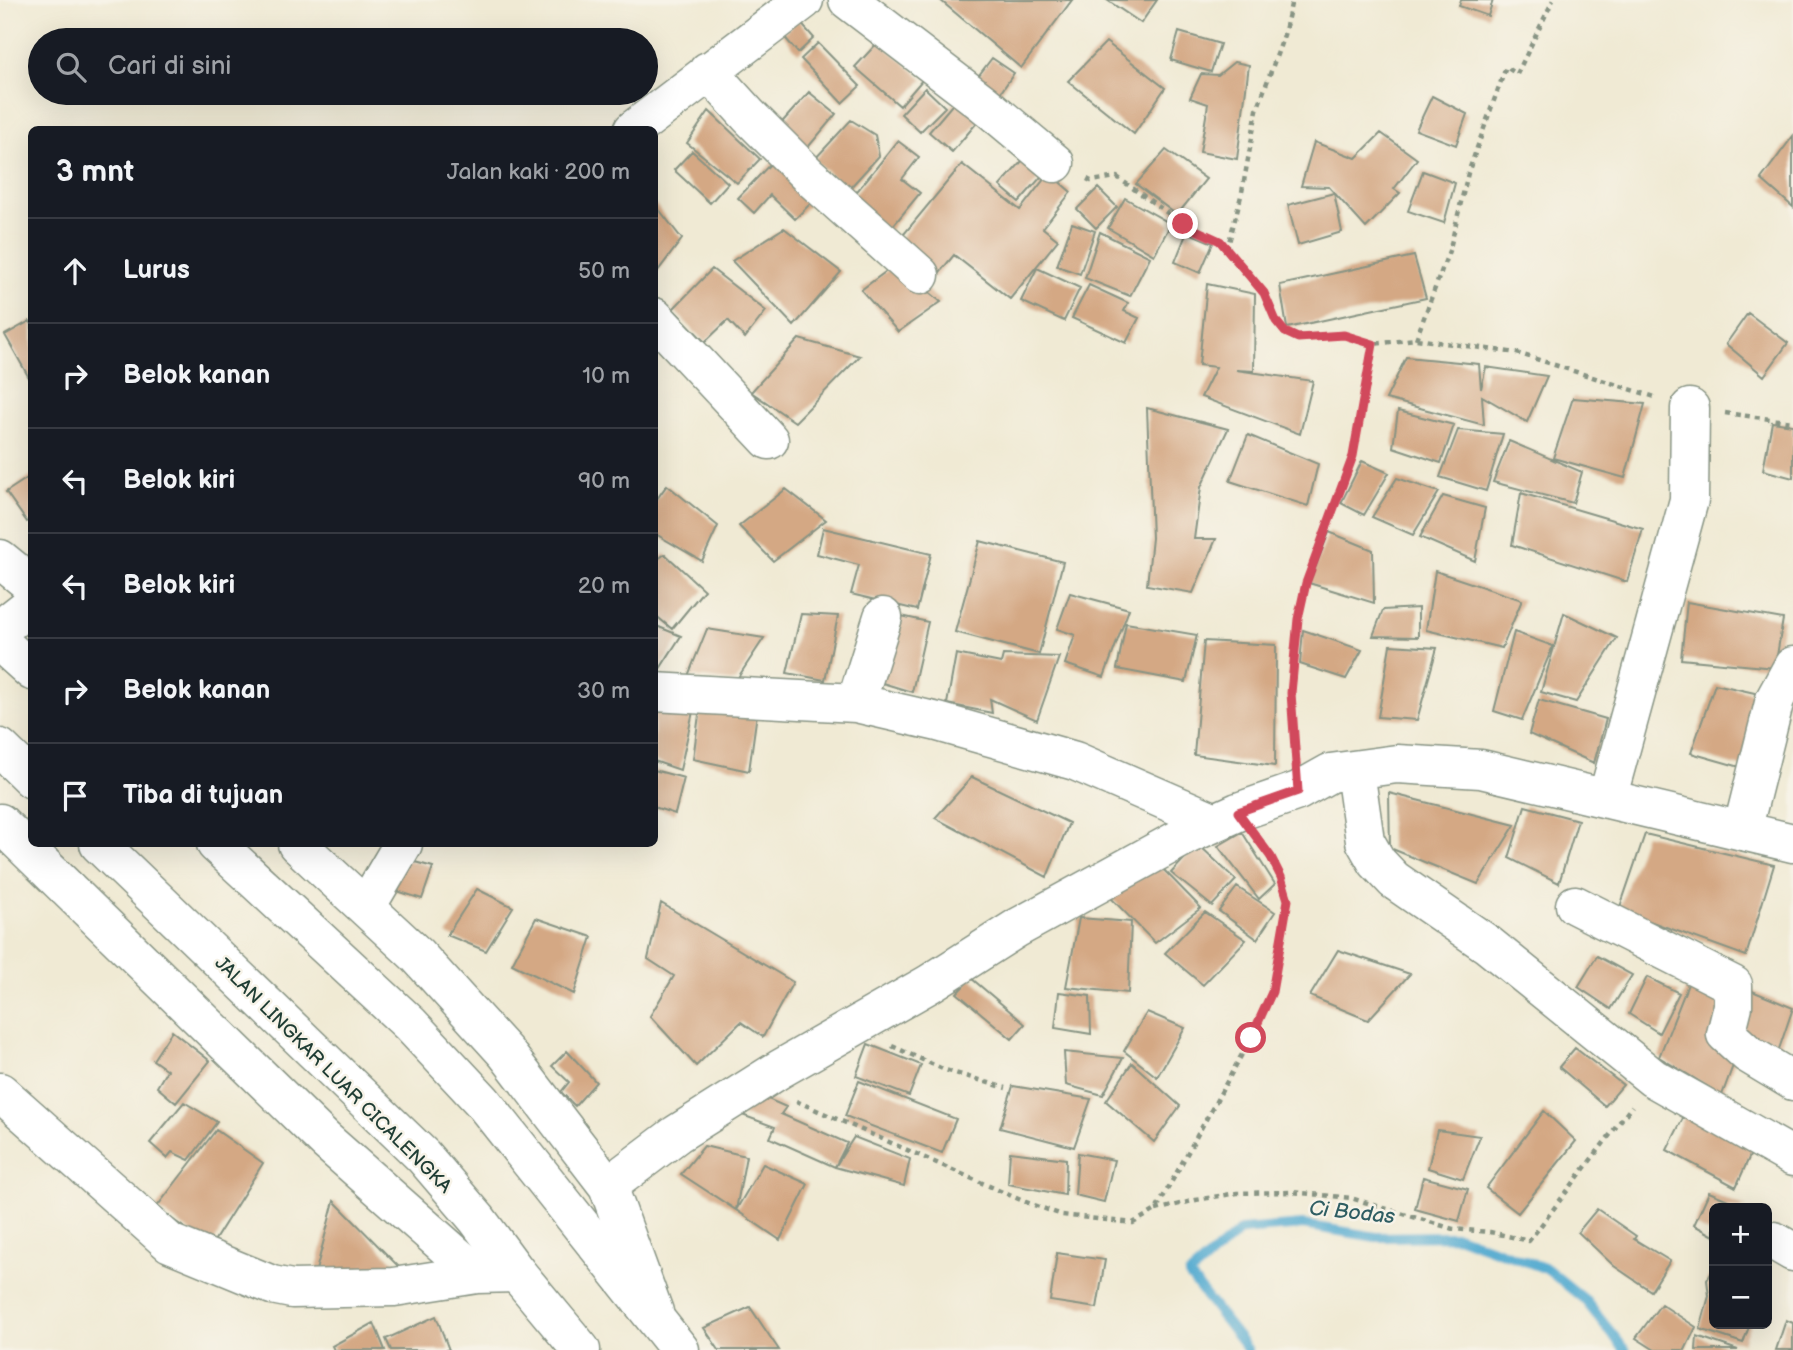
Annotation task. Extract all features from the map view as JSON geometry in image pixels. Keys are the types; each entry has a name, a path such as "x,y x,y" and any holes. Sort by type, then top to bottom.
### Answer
{"main road":[{"path":"638,126 803,0"},
{"path":"848,0 1055,163"},
{"path":"709,71 748,116 808,175 920,275"},
{"path":"658,321 769,440"},
{"path":"1607,799 1689,500 1690,408"},
{"path":"0,559 28,582"},
{"path":"0,629 28,607"},
{"path":"856,704 883,617"},
{"path":"0,642 28,667"},
{"path":"1742,831 1775,699 1793,666"},
{"path":"658,692 856,704 938,722 1075,761 1227,817"},
{"path":"0,748 28,775"},
{"path":"608,1186 677,1134 756,1084 929,984 1017,928 1187,835 1298,791 1330,773 1396,764 1481,769 1793,843"},
{"path":"1355,771 1366,841 1377,862 1394,880 1487,944 1653,1078 1793,1157"},
{"path":"0,823 325,1140 477,1274"},
{"name":"JALAN LINGKAR LUAR CICALENGKA","path":"102,847 423,1156 581,1350"},
{"path":"219,847 410,1024 464,1082 680,1350"},
{"path":"301,847 417,954 506,1053 608,1186 656,1317"},
{"path":"366,907 401,847"},
{"path":"1575,905 1733,985 1733,1006 1726,1034 1748,1054 1793,1081"},
{"path":"0,1092 170,1243 272,1285 292,1289 394,1287 477,1274 517,1273"}],"path":[{"path":"1227,251 1242,192 1257,110 1284,35 1292,0"},
{"path":"1416,339 1450,248 1468,173 1506,67 1517,74 1553,0"},
{"path":"1055,163 1091,181 1117,177 1183,224 1220,241 1264,293 1276,321 1285,332 1298,338 1344,335 1373,344 1416,339 1517,353 1690,408 1793,422"},
{"path":"1298,791 1291,693 1298,619 1306,583 1353,456 1373,344"},
{"path":"1156,1210 1251,1038 1272,992 1277,965 1288,900 1281,877 1271,857 1227,817"},
{"path":"853,1028 946,1070 1006,1088"},
{"path":"756,1084 1023,1202 1062,1215 1133,1223 1156,1210 1196,1200 1237,1193 1292,1192 1351,1198 1453,1228 1490,1232 1529,1241 1653,1078"}],"building":[{"path":"940,0 1072,0 1021,68"},
{"path":"1107,0 1157,0 1141,23"},
{"path":"1461,0 1493,0 1488,16 1459,6"},
{"path":"798,20 814,38 798,53 782,34"},
{"path":"1179,32 1220,44 1211,72 1171,60"},
{"path":"879,41 923,79 900,106 855,67"},
{"path":"1106,42 1165,88 1134,134 1068,81"},
{"path":"818,43 860,86 842,103 801,59"},
{"path":"992,58 1014,73 999,95 976,79"},
{"path":"1234,62 1249,65 1237,159 1200,152 1208,104 1190,98 1201,74 1218,75"},
{"path":"925,88 945,107 920,132 901,114"},
{"path":"809,92 836,114 804,152 776,129"},
{"path":"1432,96 1467,114 1456,145 1416,130"},
{"path":"957,99 980,119 952,152 929,132"},
{"path":"709,111 760,159 737,183 687,143"},
{"path":"851,120 875,135 879,156 848,190 814,160"},
{"path":"1381,133 1417,159 1394,189 1400,193 1366,228 1329,187 1301,186 1314,142 1356,158"},
{"path":"1793,136 1793,207 1761,179"},
{"path":"898,141 919,157 902,179 920,193 888,232 849,201"},
{"path":"1166,150 1206,179 1177,215 1136,184"},
{"path":"692,151 728,183 710,203 674,170"},
{"path":"1030,152 1048,169 1019,202 1000,186"},
{"path":"776,158 817,197 795,219 770,195 754,213 738,198"},
{"path":"962,164 1020,210 1049,173 1071,192 1043,228 1058,240 1010,299 954,255 935,278 894,246"},
{"path":"1423,171 1455,183 1444,223 1408,211"},
{"path":"1098,188 1117,207 1096,228 1077,209"},
{"path":"1334,193 1342,232 1298,245 1288,205"},
{"path":"1125,198 1171,224 1154,255 1108,228"},
{"path":"658,208 682,239 658,271"},
{"path":"1072,223 1095,231 1080,274 1057,266"},
{"path":"784,228 841,272 794,326 732,261"},
{"path":"1100,232 1150,257 1130,296 1085,278"},
{"path":"1187,232 1213,243 1200,273 1175,262"},
{"path":"1414,256 1426,298 1287,328 1280,285"},
{"path":"896,264 941,302 898,332 861,290"},
{"path":"1037,268 1080,288 1064,321 1021,301"},
{"path":"712,269 766,311 745,338 728,320 705,342 673,309"},
{"path":"1207,284 1255,294 1254,371 1236,370 1313,381 1300,434 1201,397 1216,367 1199,365"},
{"path":"1089,285 1128,303 1124,311 1139,318 1126,343 1072,318"},
{"path":"1748,313 1788,343 1764,376 1726,344"},
{"path":"28,322 28,376 5,335"},
{"path":"799,339 860,356 795,422 751,392"},
{"path":"1406,357 1479,364 1481,389 1486,367 1547,376 1527,422 1482,396 1484,425 1386,399"},
{"path":"1573,398 1645,404 1625,478 1553,458"},
{"path":"1147,408 1228,429 1201,487 1194,539 1216,539 1193,593 1147,585 1152,538"},
{"path":"1398,411 1454,425 1441,463 1393,447"},
{"path":"1772,422 1793,425 1793,478 1763,470"},
{"path":"1458,430 1503,434 1486,491 1440,477"},
{"path":"1248,435 1318,464 1308,506 1230,481"},
{"path":"1509,441 1582,472 1573,503 1493,482"},
{"path":"1362,461 1389,473 1364,515 1341,503"},
{"path":"28,478 28,521 27,522 6,492"},
{"path":"1397,478 1439,492 1413,535 1372,517"},
{"path":"667,485 718,526 702,561 658,535 658,497"},
{"path":"786,489 826,520 773,561 739,526"},
{"path":"1521,493 1643,529 1627,582 1512,545"},
{"path":"1443,496 1485,508 1475,561 1420,537"},
{"path":"823,528 931,554 917,610 851,594 859,565 817,554"},
{"path":"1329,532 1373,550 1374,603 1309,583"},
{"path":"980,541 1063,562 1039,654 955,632"},
{"path":"665,554 704,590 672,629 658,617 658,559"},
{"path":"1435,571 1522,600 1502,648 1426,630"},
{"path":"1070,593 1129,609 1104,677 1065,664 1075,635 1057,629"},
{"path":"1687,602 1783,619 1775,668 1681,659"},
{"path":"1418,608 1418,637 1373,636 1383,610"},
{"path":"1564,613 1617,638 1576,702 1541,692"},
{"path":"801,614 838,616 825,680 787,673"},
{"path":"897,615 928,622 912,692 879,682"},
{"path":"1126,623 1197,635 1186,682 1117,669"},
{"path":"658,627 681,636 658,672"},
{"path":"707,629 764,638 735,682 688,676"},
{"path":"1303,630 1362,650 1346,679 1300,664"},
{"path":"1514,632 1553,646 1522,720 1494,711"},
{"path":"1204,641 1276,645 1275,766 1194,755"},
{"path":"1390,645 1437,648 1417,720 1378,717"},
{"path":"956,654 1001,663 1003,655 1059,657 1037,720 990,699 992,713 947,704"},
{"path":"1715,684 1768,696 1747,769 1691,753"},
{"path":"658,696 696,698 680,770 658,762"},
{"path":"701,700 758,706 749,771 693,759"},
{"path":"1539,700 1606,719 1594,763 1529,734"},
{"path":"658,771 684,778 675,814 658,808"},
{"path":"972,777 1069,823 1047,877 935,818"},
{"path":"1389,793 1515,825 1478,884 1390,848"},
{"path":"1525,806 1578,820 1559,883 1509,858"},
{"path":"1242,832 1275,884 1259,899 1218,846"},
{"path":"1645,834 1774,865 1746,956 1619,910"},
{"path":"1198,844 1236,880 1212,906 1171,873"},
{"path":"400,858 433,867 422,899 391,889"},
{"path":"1160,866 1201,908 1155,943 1110,897"},
{"path":"1237,887 1275,912 1257,939 1219,911"},
{"path":"477,889 513,907 486,951 447,935"},
{"path":"661,903 793,982 763,1037 741,1022 696,1066 650,1016 674,976 648,959"},
{"path":"1205,912 1246,940 1203,985 1165,953"},
{"path":"536,918 592,937 574,994 512,964"},
{"path":"1079,918 1131,922 1128,993 1066,987"},
{"path":"1338,950 1410,974 1368,1020 1310,996"},
{"path":"1597,956 1632,975 1611,1009 1578,987"},
{"path":"1647,977 1679,993 1659,1033 1629,1014"},
{"path":"971,978 1025,1024 1012,1039 957,993"},
{"path":"1690,979 1729,987 1738,1052 1722,1095 1659,1057"},
{"path":"1740,986 1793,1008 1778,1052 1735,1037"},
{"path":"1059,992 1090,996 1091,1034 1055,1028"},
{"path":"1147,1012 1185,1028 1157,1077 1124,1051"},
{"path":"172,1031 210,1061 176,1103 157,1087 167,1070 153,1060"},
{"path":"868,1044 921,1065 909,1096 856,1076"},
{"path":"1575,1048 1623,1085 1605,1106 1559,1067"},
{"path":"567,1051 596,1082 575,1106 561,1092 569,1082 552,1066"},
{"path":"1064,1052 1123,1058 1103,1095 1066,1085"},
{"path":"1132,1063 1180,1106 1154,1142 1106,1101"},
{"path":"859,1081 956,1119 942,1153 845,1116"},
{"path":"1013,1086 1091,1099 1074,1147 1000,1128"},
{"path":"754,1093 786,1107 781,1114 847,1143 835,1167 770,1138 775,1127 742,1115"},
{"path":"184,1102 217,1122 189,1160 172,1152 167,1158 150,1143"},
{"path":"1690,1104 1757,1140 1736,1187 1667,1150"},
{"path":"1544,1111 1576,1141 1518,1213 1486,1188"},
{"path":"216,1130 263,1163 211,1246 156,1208"},
{"path":"1437,1130 1480,1136 1463,1179 1428,1168"},
{"path":"854,1137 910,1159 904,1186 835,1167"},
{"path":"704,1146 746,1156 736,1210 681,1174"},
{"path":"1010,1152 1066,1159 1065,1195 1008,1184"},
{"path":"1078,1153 1114,1160 1104,1202 1075,1195"},
{"path":"763,1164 808,1184 780,1240 736,1210"},
{"path":"1423,1177 1468,1189 1459,1221 1415,1209"},
{"path":"1709,1192 1735,1203 1709,1203 1709,1233 1694,1225"},
{"path":"334,1201 403,1271 312,1286"},
{"path":"1597,1209 1636,1236 1634,1239 1670,1261 1651,1291 1614,1266 1578,1232"},
{"path":"1057,1253 1105,1260 1097,1308 1050,1301"},
{"path":"1709,1296 1709,1329 1748,1329 1743,1343 1700,1329"},
{"path":"1661,1304 1696,1327 1685,1350 1655,1350 1636,1338"},
{"path":"750,1307 779,1350 719,1350 704,1328"},
{"path":"436,1316 449,1350 391,1350 386,1339"},
{"path":"1786,1320 1793,1323 1793,1350 1776,1350"},
{"path":"374,1323 385,1350 334,1350 332,1346"},
{"path":"1697,1336 1738,1350 1696,1350"}],"waterway":[{"name":"Ci Bodas","path":"1248,1350 1189,1275 1241,1230 1303,1225 1376,1237 1457,1236 1547,1269 1584,1299 1625,1350"}],"route":[{"path":"1183,224 1220,241 1264,293 1276,321 1285,332 1298,338 1344,335 1373,344 1353,456 1306,583 1298,619 1291,693 1298,791 1238,812 1271,857 1288,900 1272,992 1251,1038"}]}
